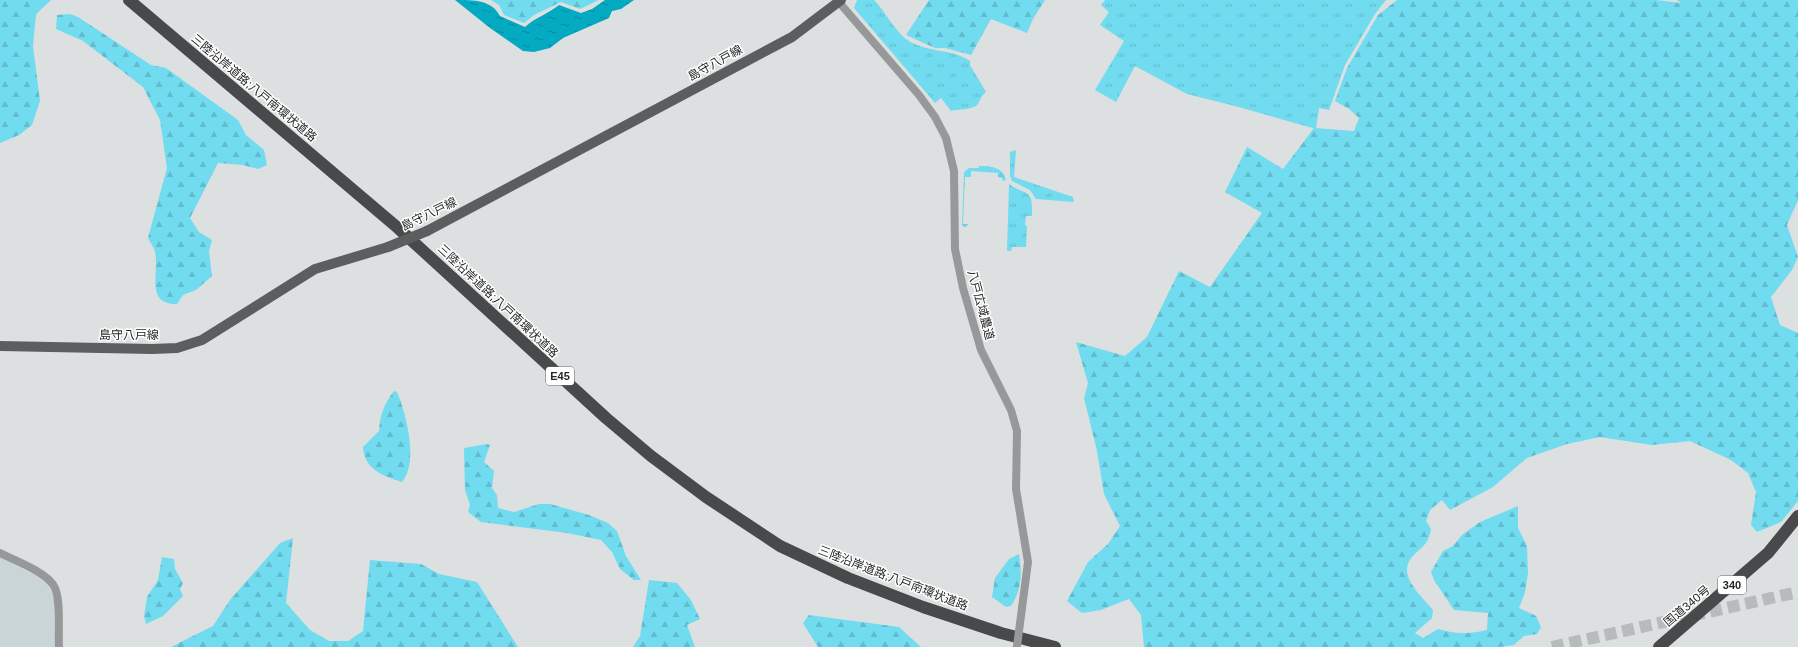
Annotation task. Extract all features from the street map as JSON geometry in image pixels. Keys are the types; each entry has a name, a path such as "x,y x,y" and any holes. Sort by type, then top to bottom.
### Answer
{"highway":[{"name":"三陸沿岸道路;八戸南環状道路","path":"129,0 398,228 606,418 651,456 706,497 780,546 848,578 922,607 1000,633 1055,647"},
{"name":"国道340号","path":"1659,647 1768,553 1798,516"}],"main road":[{"name":"島守八戸線","path":"0,346 152,349 177,348 190,345 217,331 315,269 388,247 427,231 792,37 839,1"}],"street":[{"name":"八戸広域農道","path":"839,1 919,95 936,117 946,138 954,171 955,249 963,288 981,350 1011,410 1017,430 1016,489 1028,562 1016,646"},
{"path":"0,553 28,567 52,583 57,595 58,647"}],"shaded area":[{"path":"0,557 40,578 49,585 54,600 55,647 0,647"}],"green space":[{"path":"0,0 51,0 36,14 33,46 40,101 32,125 19,135 0,143"},
{"path":"491,0 599,0 580,9 561,2 534,15 524,23 504,15 499,5"},
{"path":"857,0 874,0 902,36 913,43 921,47 955,54 970,61 970,65 986,92 977,105 968,109 951,111 941,98 935,103 854,8"},
{"path":"929,0 1045,0 1033,19 1027,33 991,19 971,55 945,48 935,48 906,35"},
{"path":"1105,0 1386,0 1375,14 1345,65 1329,110 1319,108 1316,129 1187,94 1135,66 1116,102 1095,90 1124,41 1100,25 1109,12 1101,5"},
{"path":"1397,0 1656,0 1681,3 1677,0 1798,0 1798,200 1787,225 1798,257 1792,270 1771,297 1780,325 1798,333 1798,501 1781,522 1757,532 1751,525 1756,492 1748,473 1731,460 1690,441 1652,445 1600,437 1567,444 1527,458 1493,487 1450,510 1442,500 1430,510 1426,521 1431,529 1429,538 1409,561 1407,569 1411,583 1433,610 1432,618 1415,633 1423,638 1438,629 1462,633 1487,630 1488,613 1454,610 1434,580 1431,572 1443,551 1453,546 1462,535 1480,522 1518,506 1518,528 1527,546 1528,573 1525,592 1519,608 1536,616 1541,627 1537,634 1524,636 1514,645 1499,647 1144,647 1141,615 1129,599 1101,610 1082,613 1067,601 1088,562 1108,544 1120,526 1104,494 1097,451 1084,398 1088,383 1076,342 1125,356 1147,337 1179,271 1210,287 1262,213 1225,192 1247,147 1283,169 1314,128 1354,131 1359,118 1349,109 1335,101 1347,68 1378,15"},
{"path":"70,14 78,17 151,65 166,68 238,120 246,135 264,150 267,165 258,169 243,165 218,163 190,218 199,232 212,240 209,251 212,276 196,290 183,295 177,304 167,303 160,299 157,293 155,252 148,238 167,168 160,120 143,87 83,41 56,29 57,15"},
{"path":"1016,150 1014,177 1073,197 1074,202 1036,199 1030,190 1012,181 1010,176 1010,152"},
{"path":"979,166 996,168 1002,172 1006,180 1003,181 1002,178 998,177 998,173 971,171 971,177 965,177 963,224 968,224 964,227 962,225 964,172 969,168 979,168"},
{"path":"1009,184 1028,194 1031,201 1032,216 1026,216 1026,247 1012,247 1011,251 1007,251"},
{"path":"394,391 397,392 404,412 409,437 410,462 407,473 402,482 382,474 371,466 364,455 363,447 379,431 383,410"},
{"path":"487,444 490,445 484,462 494,471 492,488 497,495 498,508 514,512 539,504 550,504 589,515 608,523 617,531 626,556 641,580 634,580 620,569 612,552 601,540 567,533 481,522 468,512 470,505 465,490 464,448"},
{"path":"293,538 286,603 310,630 329,641 348,641 363,631 370,560 421,564 439,574 477,582 518,647 171,647 213,626 230,600 280,543"},
{"path":"1019,554 1021,574 1019,587 1015,600 1011,606 1006,607 992,597 995,578 1009,559"},
{"path":"162,557 174,559 175,569 183,583 180,589 183,596 163,616 146,624 144,616 147,597 158,580"},
{"path":"649,580 677,583 691,600 700,619 687,625 695,647 633,647 640,636"},
{"path":"809,615 899,627 921,647 818,647 803,623"}],"water":[{"path":"455,0 482,2 492,7 500,16 525,27 559,5 581,13 592,9 605,0 634,0 621,9 612,11 609,18 563,38 550,48 534,52 523,51 490,28"}],"tunnel":[{"path":"1552,647 1798,592"}]}
